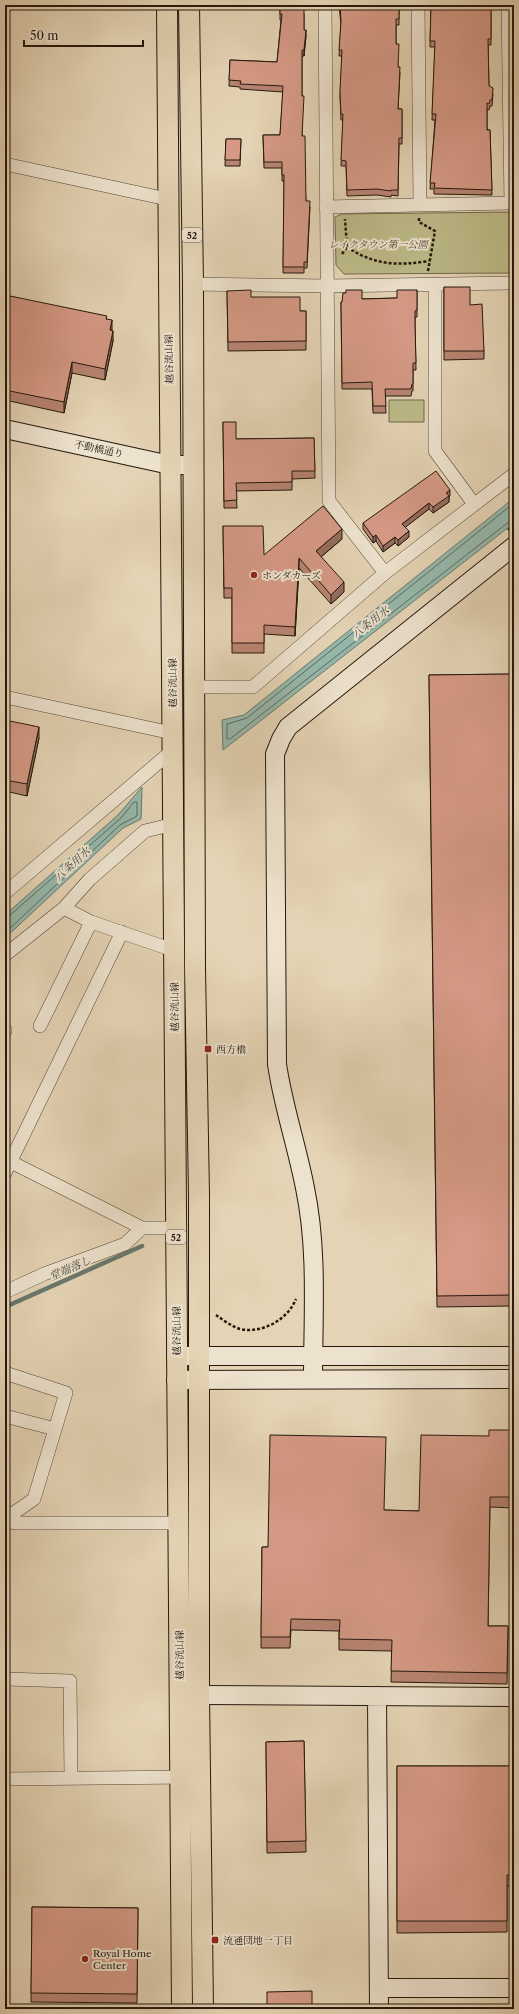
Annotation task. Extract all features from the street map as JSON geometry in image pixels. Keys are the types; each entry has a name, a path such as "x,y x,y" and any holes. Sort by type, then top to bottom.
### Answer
{"main road":[{"name":"越谷流山線","path":"167,5 167,198 174,824 176,1380 182,2009"},
{"name":"越谷流山線","path":"189,5 193,284 195,960 199,1356 199,1695 203,2009"}],"street":[{"path":"325,5 329,501 385,573"},
{"path":"418,5 420,204"},
{"path":"326,207 512,203 508,5"},
{"path":"5,164 167,198"},
{"path":"193,284 328,286 514,283"},
{"path":"431,285 435,451 474,504"},
{"name":"不動橋通り","path":"5,429 170,465 193,465"},
{"path":"195,687 253,687 385,573 514,474"},
{"path":"313,1379 311,1227 305,1188 281,1090 277,1064 275,754 288,727 508,540"},
{"path":"5,697 172,742"},
{"path":"5,893 172,742"},
{"path":"5,955 64,908 90,879 145,831 174,824"},
{"path":"64,908 91,922 174,950"},
{"path":"40,1026 91,922"},
{"path":"122,932 7,1164 142,1228 176,1228"},
{"path":"5,1292 44,1274 125,1244 142,1228"},
{"path":"176,1356 514,1356"},
{"path":"5,1373 66,1393 34,1499 5,1520"},
{"path":"176,1380 514,1379"},
{"path":"5,1416 55,1429"},
{"path":"5,1520 17,1523 178,1523"},
{"path":"5,1679 70,1681 72,1779"},
{"path":"199,1695 514,1697"},
{"path":"377,1696 379,2009"},
{"path":"5,1779 201,1778"},
{"path":"379,1988 514,1988"}],"path":[{"path":"420,204 419,222 435,231 429,261 431,285"},
{"path":"347,247 362,257 377,262 398,264 429,261"},
{"path":"508,540 514,526"},
{"path":"216,1314 229,1324 241,1329 269,1326 280,1320 293,1308 298,1294"}],"green space":[{"name":"レイクタウン第一公園","path":"514,212 514,273 344,274 336,265 335,217 342,214"},
{"path":"389,400 424,400 424,422 389,422"}],"water":[{"name":"八条用水","path":"514,498 514,523 223,750 222,720 244,715"},
{"name":"八条用水","path":"142,787 141,819 123,828 5,938 5,915 118,815"}],"building":[{"path":"280,5 304,5 304,30 306,30 304,50 302,50 302,96 304,96 302,136 305,136 306,201 310,201 307,262 304,262 304,267 283,267 284,175 282,175 282,162 264,162 263,135 280,135 283,86 240,84 241,81 229,80 230,60 277,62 282,14 280,14"},
{"path":"340,5 399,5 399,19 396,19 396,44 399,44 398,67 400,67 398,109 402,109 402,138 399,138 398,190 347,190 346,161 341,160 343,114 341,114 340,91 342,50 339,50 341,21"},
{"path":"431,5 488,5 488,8 491,8 491,39 488,39 489,86 493,88 492,100 490,100 489,104 487,103 487,130 490,130 492,190 434,188 435,183 430,183 436,114 432,114 435,41 430,41"},
{"path":"226,139 241,139 240,160 225,160"},
{"path":"444,287 470,287 470,305 482,304 484,351 444,351"},
{"path":"251,290 251,297 300,297 300,311 306,311 306,341 228,342 227,291"},
{"path":"346,290 362,290 362,299 397,298 397,290 417,290 417,310 415,311 416,363 413,363 413,384 411,389 385,389 386,406 373,406 372,382 342,383 341,302 343,293 346,293"},
{"path":"5,295 107,316 106,319 112,320 110,330 113,331 105,369 72,362 64,402 5,390"},
{"path":"223,422 236,422 236,439 314,438 315,471 292,471 292,482 236,483 237,500 224,501"},
{"path":"436,471 450,490 446,493 449,496 433,507 429,503 402,524 409,531 398,540 395,537 383,546 376,535 373,537 363,523"},
{"path":"323,506 342,529 316,551 344,582 331,595 299,558 295,627 264,625 264,643 232,643 232,588 224,588 223,526 263,526 264,555"},
{"path":"514,674 514,1295 437,1296 429,675"},
{"path":"5,720 39,727 27,784 5,780"},
{"path":"489,1430 514,1430 514,1497 490,1497 488,1626 508,1626 507,1673 391,1671 392,1640 339,1639 340,1620 291,1619 290,1637 261,1637 262,1547 268,1547 270,1435 386,1437 384,1510 419,1511 421,1435 489,1436"},
{"path":"304,1741 306,1841 267,1842 266,1742"},
{"path":"397,1766 514,1766 514,1876 507,1875 507,1921 397,1921"},
{"name":"Royal Home Center","path":"32,1907 138,1908 137,1994 31,1993"},
{"path":"312,1991 312,2009 267,2009 267,1992"}],"waterway":[{"name":"堂端落し","path":"5,1307 142,1246"}],"place":[{"name":"ホンダカーズ","path":"254,575"},
{"name":"西方橋","path":"208,1049"},
{"name":"流通団地一丁目","path":"215,1940"},
{"name":"Royal Home Center","path":"85,1959"}]}
